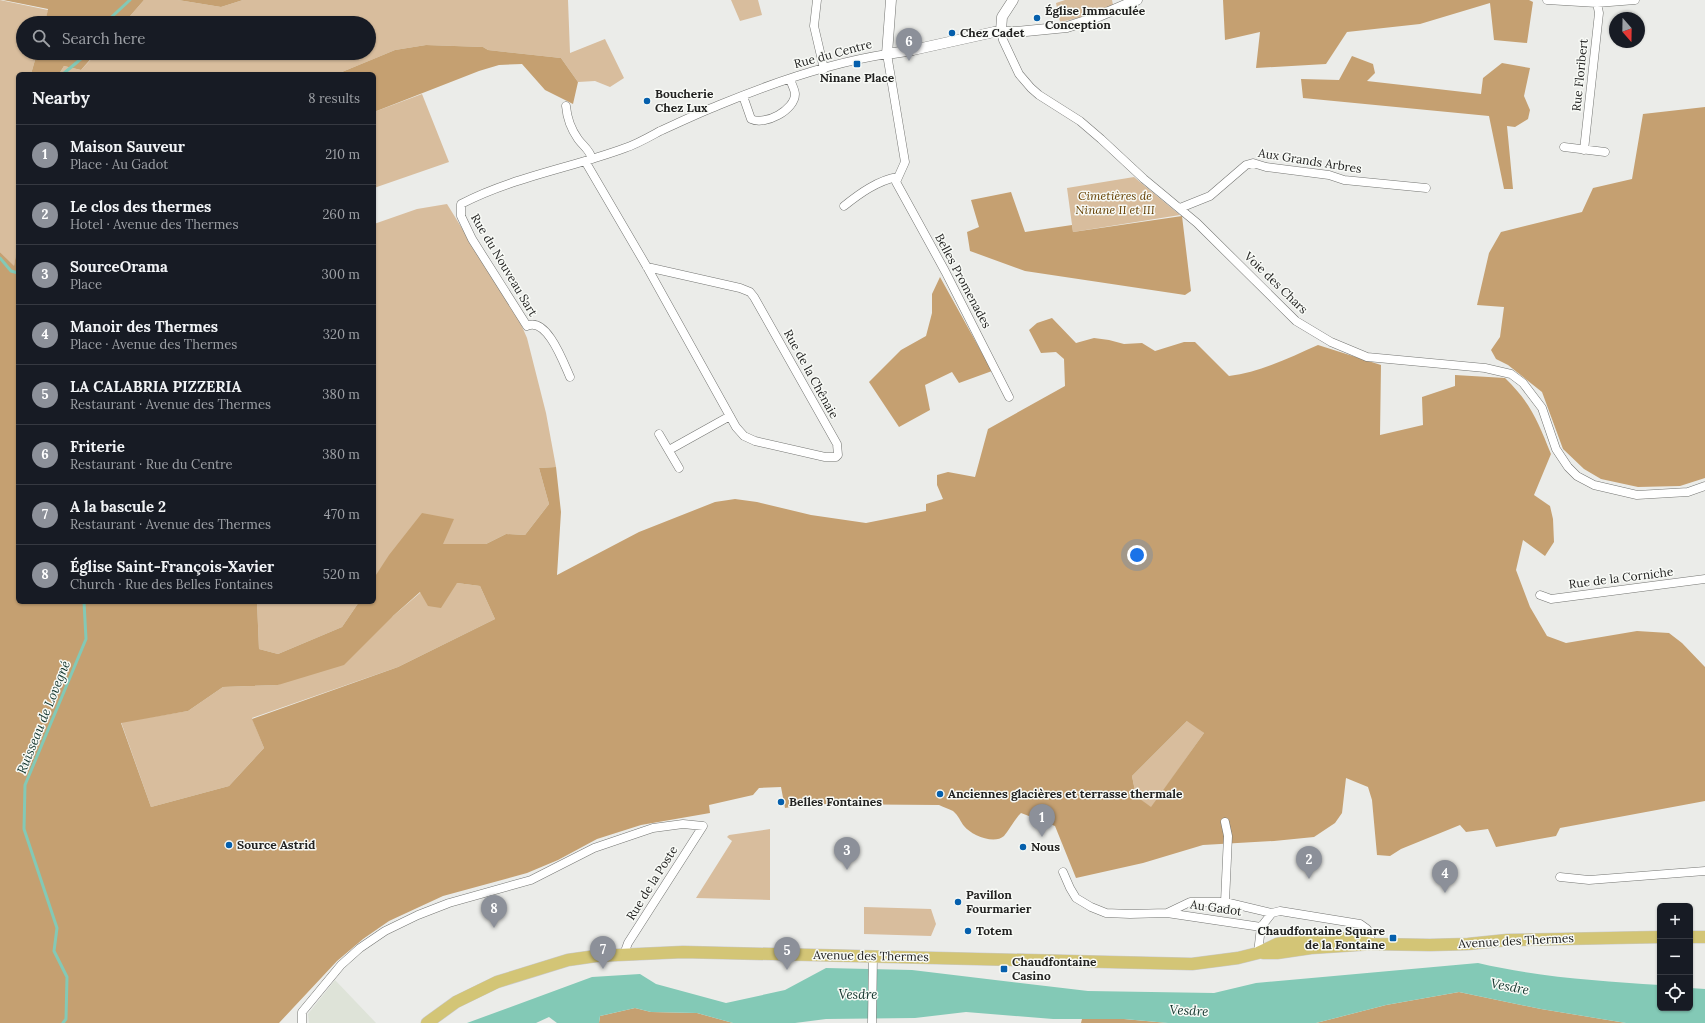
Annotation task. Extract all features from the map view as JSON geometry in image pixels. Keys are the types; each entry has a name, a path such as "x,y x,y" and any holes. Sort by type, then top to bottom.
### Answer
{"main road":[{"name":"Avenue des Thermes","path":"426,1023 456,1002 497,982 528,971 568,960 624,954 683,952 1192,964 1219,962 1258,953 1277,944 1328,937 1372,944 1430,945 1468,944 1507,940 1657,938"},
{"path":"1693,937 1705,937"}],"street":[{"path":"817,0 814,26 824,69"},
{"path":"844,206 857,196 888,178 898,176 905,162 887,54 891,0"},
{"path":"1001,32 1002,17 1013,0"},
{"name":"Rue du Centre","path":"589,160 626,148 677,123 743,96 790,79 854,59 913,50 994,32 1016,32 1066,27 1092,19 1137,0"},
{"path":"1547,0 1597,3 1635,0"},
{"name":"Rue Floribert","path":"1584,150 1599,13 1597,3"},
{"name":"Voie des Chars","path":"1001,32 1003,40 1019,74 1031,88 1039,95 1080,121 1144,179 1180,208 1296,321 1331,342 1367,357 1485,368 1511,374 1523,383 1542,408 1556,449 1568,467 1583,480 1594,485 1637,495 1688,492 1705,486"},
{"name":"Rue du Centre","path":"743,96 751,119 774,118 790,107 795,94 790,79"},
{"name":"Rue de la Chênaie","path":"566,106 567,115 572,127 578,138 590,152 589,160 647,267 736,427 744,436 755,442 825,457 836,457 838,455 837,444 754,296 750,292 740,288 647,267"},
{"path":"1564,147 1605,152"},
{"name":"Rue du Nouveau Sart","path":"570,377 555,343 546,333 536,326 530,324 527,326 472,239 461,216 461,204 481,194 546,171 589,160"},
{"name":"Aux Grands Arbres","path":"1180,208 1210,196 1246,164 1253,163 1266,168 1329,174 1344,180 1426,188"},
{"name":"Belles Promenades","path":"898,176 896,182 1009,397"},
{"path":"669,450 730,416"},
{"path":"659,434 679,468"},
{"name":"Rue de la Corniche","path":"1540,595 1551,599 1705,579"},
{"path":"1225,822 1228,836 1225,902"},
{"name":"Rue de la Poste","path":"302,1023 302,1012 341,965 360,948 379,935 405,921 449,903 531,880 594,848 654,828 683,824 703,826 628,943 624,954"},
{"path":"1560,877 1589,880 1705,871"},
{"name":"Au Gadot","path":"1063,872 1076,898 1091,907 1106,913 1167,913 1261,927"},
{"name":"Au Gadot","path":"1167,913 1190,902 1225,902 1272,913"},
{"path":"1258,953 1261,927 1272,913 1280,912 1360,924 1367,929 1372,944"},
{"path":"872,1021 873,956"}],"shaded area":[{"path":"3,0 144,0 130,16 46,16 48,9"},
{"path":"178,0 243,0 221,7"},
{"path":"1223,0 1529,0 1533,2 1527,43 1494,40 1490,3 1420,24 1347,32 1326,64 1256,68 1260,32 1225,40"},
{"path":"426,45 483,47 488,50 561,58 578,82 573,104 545,90 522,64 499,65 479,71 376,111 376,72 342,72 371,60 376,60 376,58 395,50"},
{"path":"1352,56 1373,64 1375,73 1367,81 1481,94 1483,78 1502,63 1530,68 1524,96 1530,110 1528,119 1515,127 1507,126 1513,189 1504,189 1489,116 1303,98 1301,79 1339,80"},
{"path":"35,60 90,60 81,70 64,66 60,72 32,72"},
{"path":"1705,107 1705,478 1680,486 1638,487 1601,479 1584,469 1563,449 1542,392 1508,365 1496,359 1491,350 1500,337 1504,307 1477,305 1489,253 1501,232 1582,212 1593,188 1632,179 1643,114"},
{"path":"1011,192 1025,232 1072,225 1073,232 1182,216 1191,291 1185,295 1025,271 970,251 967,232 979,227 971,200"},
{"path":"0,252 14,266 16,254 16,604 257,604 259,649 278,654 342,627 358,604 376,604 376,575 389,555 422,513 454,519 443,544 486,544 506,534 525,535 549,504 539,468 556,467 561,512 557,575 639,532 715,502 735,499 757,502 811,515 866,523 926,511 926,504 943,499 937,485 937,475 948,472 975,477 988,429 1065,386 1064,359 1056,352 1041,353 1029,330 1037,323 1052,318 1076,343 1094,338 1124,344 1142,343 1155,351 1184,342 1195,342 1229,376 1263,368 1318,345 1381,365 1380,435 1423,425 1422,397 1455,386 1455,375 1505,378 1514,387 1533,413 1551,454 1534,495 1550,506 1553,519 1554,542 1545,556 1523,540 1516,570 1530,607 1547,636 1566,643 1637,631 1669,633 1682,643 1705,667 1705,801 1560,828 1556,836 1496,847 1488,829 1466,832 1460,825 1401,849 1390,856 1377,855 1372,800 1368,787 1346,778 1342,813 1335,823 1314,837 1203,845 1143,863 1076,878 1055,826 1021,813 1004,836 995,840 983,838 972,833 964,826 953,811 939,805 809,804 785,808 781,787 759,788 753,795 709,805 710,813 641,825 597,839 558,860 527,873 443,896 389,921 363,939 337,961 279,1023 0,1023","holes":["457,583 480,586 495,619 398,667 252,719 264,748 229,786 151,807 121,723 188,711 223,687 278,685 344,665 393,616 420,592 428,606 441,608","1187,721 1204,733 1151,807 1136,796 1132,776"]},
{"path":"940,277 992,371 959,383 952,372 925,385 930,410 899,427 869,382 901,350 926,336 932,313 932,294"},
{"path":"335,980 376,1023 309,1023 308,1014"},
{"path":"1459,992 1541,1009 1626,1023 1316,1023 1386,1005"},
{"path":"635,1008 651,1012 697,1013 733,1023 599,1023 600,1016"},
{"path":"1082,1019 1124,1019 1168,1023 1081,1023"}],"green space":[{"path":"0,0 48,10 47,16 16,16 16,60 35,60 32,72 16,72 16,255 14,267 0,252"},
{"path":"144,0 178,0 221,7 243,0 568,0 570,53 605,39 624,78 610,87 595,81 578,82 561,58 488,50 483,47 426,45 395,50 376,58 376,16 130,16"},
{"path":"731,0 758,0 762,15 740,21"},
{"path":"1065,0 1112,0 1113,5 1087,16 1060,22 1056,3"},
{"path":"90,60 371,60 342,72 60,72 64,66 81,70"},
{"path":"422,94 449,162 376,187 376,111"},
{"name":"Cimetières de Ninane II et III","path":"1134,177 1180,215 1073,232 1067,188"},
{"path":"447,204 520,322 527,338 546,413 556,467 539,468 549,504 525,535 506,534 486,544 443,544 376,577 376,223 417,209"},
{"path":"457,583 480,586 495,619 398,667 252,718 264,748 229,786 151,807 121,722 188,711 223,687 278,685 393,616 421,592"},
{"path":"257,604 358,604 342,627 278,654 259,649"},
{"path":"1188,720 1204,733 1151,808 1136,796 1132,776"},
{"path":"770,829 770,900 696,898 732,841 727,837 729,835"},
{"path":"864,907 931,909 936,924 931,936 864,934"}],"water":[{"name":"Vesdre","path":"1478,963 1546,975 1657,985 1657,1011 1693,1011 1693,988 1705,989 1705,1023 1626,1023 1541,1009 1459,992 1386,1005 1316,1023 1168,1023 1124,1019 1053,1019 966,1012 915,1018 826,1019 795,1023 733,1023 697,1013 651,1012 635,1008 600,1016 599,1023 557,1023 549,1017 536,1023 467,1023 592,977 640,974 656,984 726,1003 785,990 826,968 912,970 1088,991 1214,993 1256,983"}],"waterway":[{"path":"113,16 130,0"},
{"path":"65,72 80,60"},
{"name":"Ruisseau de Lovegné","path":"0,258 11,271 16,272"},
{"name":"Ruisseau de Lovegné","path":"63,1023 66,1019 67,977 54,951 57,928 24,829 25,785 86,639 84,604"}],"place":[{"name":"Église Immaculée Conception","path":"1037,18"},
{"name":"Chez Cadet","path":"952,33"},
{"name":"Friterie","path":"909,61"},
{"name":"Ninane Place","path":"857,64"},
{"name":"Boucherie Chez Lux","path":"647,101"},
{"name":"Anciennes glacières et terrasse thermale","path":"940,794"},
{"name":"Belles Fontaines","path":"781,802"},
{"name":"Maison Sauveur","path":"1042,837"},
{"name":"Source Astrid","path":"229,845"},
{"name":"Nous","path":"1023,847"},
{"name":"SourceOrama","path":"847,870"},
{"name":"Le clos des thermes","path":"1309,879"},
{"name":"Manoir des Thermes","path":"1445,893"},
{"name":"Pavillon Fourmarier","path":"958,902"},
{"name":"Église Saint-François-Xavier","path":"494,928"},
{"name":"Totem","path":"968,931"},
{"name":"Chaudfontaine Square de la Fontaine","path":"1393,938"},
{"name":"A la bascule 2","path":"603,969"},
{"name":"Chaudfontaine Casino","path":"1004,969"},
{"name":"LA CALABRIA PIZZERIA","path":"787,970"}]}
